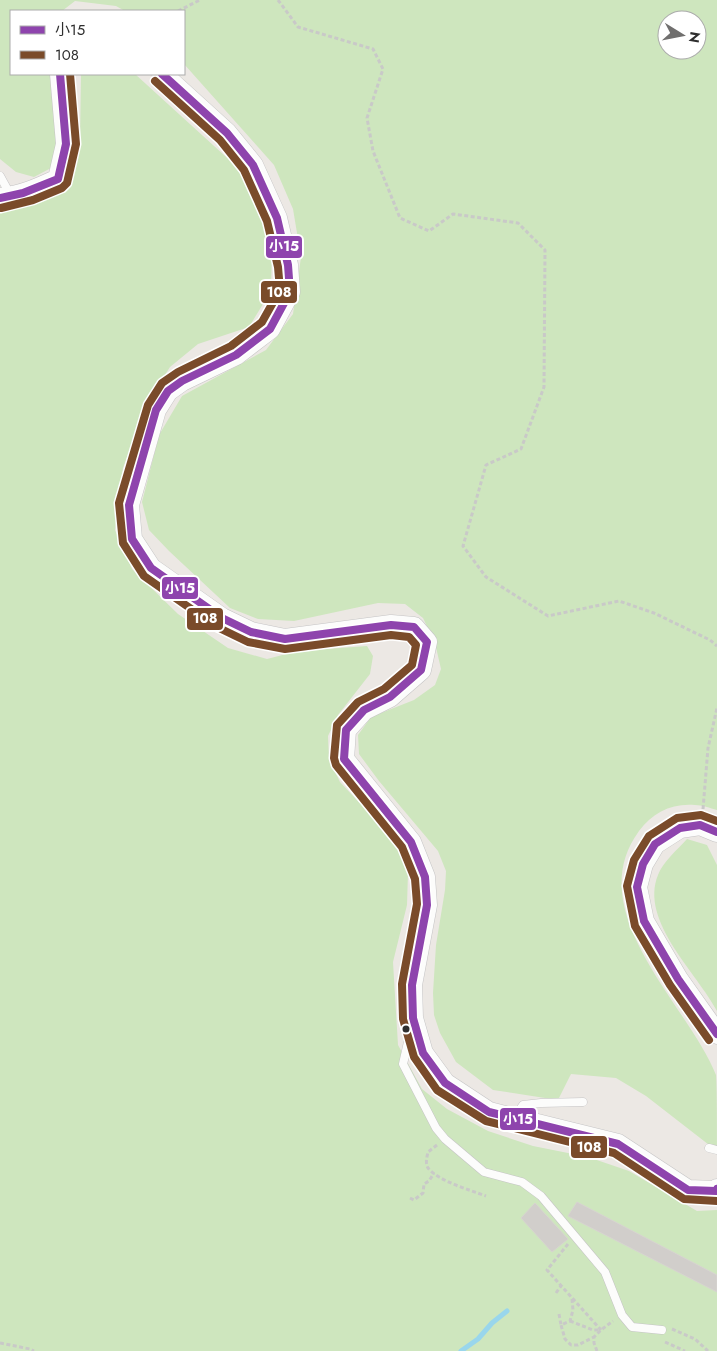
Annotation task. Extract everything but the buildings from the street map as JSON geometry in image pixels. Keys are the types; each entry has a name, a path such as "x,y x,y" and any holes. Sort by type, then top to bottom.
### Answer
{"street":[{"path":"6,197 32,191 58,179 66,144 60,75"},
{"path":"163,75 227,133 253,165 278,218 288,266 290,292 270,329 236,355 182,381 168,391 156,410 129,505 132,539 151,568 222,618 251,632 285,639 391,625 414,627 427,642 421,670 390,697 364,710 346,730 344,759 411,842 425,877 427,905 412,985 413,1018 423,1053 446,1083 489,1112 618,1144 688,1190 717,1190"},
{"path":"709,828 680,828 656,844 643,864 637,888 644,921 678,979 717,1034"}],"lane":[{"path":"0,176 6,197"},
{"path":"413,1018 403,1064 436,1128 484,1172 522,1182 541,1196 604,1272 622,1315 632,1327 662,1330"},
{"path":"514,1118 523,1105 583,1102"}],"path":[{"path":"180,10 200,0"},
{"path":"278,0 298,27 373,49 383,69 367,118 373,151 400,218 430,231 453,214 518,223 545,250 544,387 520,450 486,465 463,546 486,577 548,616 619,601 654,613 710,640 717,646"},
{"path":"709,828 708,748 717,708"},
{"path":"446,1139 428,1152 426,1160 428,1167 443,1179 486,1196"},
{"path":"410,1198 414,1200 423,1193 424,1184 429,1181 434,1173"},
{"path":"574,1235 547,1270 601,1330"},
{"path":"556,1293 561,1286"},
{"path":"570,1321 572,1299"},
{"path":"558,1314 565,1339 571,1345 578,1345 594,1337 622,1315"},
{"path":"560,1325 570,1321 593,1330 601,1330"},
{"path":"662,1330 670,1328 695,1339 708,1351"},
{"path":"594,1337 597,1351"},
{"path":"665,1342 685,1351"},
{"path":"0,1344 34,1351"}],"green space":[{"path":"0,0 717,0 717,810 698,805 671,807 657,814 644,824 624,862 622,893 630,925 644,956 702,1047 716,1075 717,1147 713,1148 646,1096 616,1078 571,1074 558,1100 493,1090 456,1062 440,1033 434,1015 433,993 436,945 445,890 446,871 438,851 379,781 359,754 358,735 371,717 414,700 435,685 441,669 435,643 423,618 405,604 378,603 294,621 258,619 230,608 149,530 142,502 159,435 182,396 266,350 293,314 301,257 293,209 274,165 185,65 185,10 123,10 116,6 75,1 63,10 10,10 10,75 51,75 57,146 51,168 34,177 16,172 0,159"},
{"path":"81,75 136,75 247,176 272,245 271,291 249,327 198,344 170,367 147,403 123,468 115,530 132,569 178,614 228,648 267,659 298,651 367,646 373,656 370,674 338,715 328,736 329,759 340,782 399,845 408,872 407,905 393,962 398,1045 422,1089 447,1109 488,1131 533,1146 588,1157 629,1171 697,1211 717,1210 717,1351 0,1351 0,210 40,201 63,191 75,163 80,141"},
{"path":"687,839 707,845 717,865 717,1011 663,928 654,893 660,870"}],"waterway":[{"path":"461,1351 478,1339 492,1323 507,1311"}],"transit line":[{"name":"小15","path":"0,198 23,193 58,179 66,144 60,75"},
{"name":"108","path":"1,208 33,200 62,188 67,183 76,144 70,75"},
{"name":"小15","path":"163,75 227,133 253,165 277,218 288,265 290,292 270,329 236,355 182,381 168,391 156,410 129,505 132,539 151,568 222,618 251,632 285,639 391,625 414,627 427,642 421,670 390,697 364,710 346,730 344,759 411,842 425,877 427,905 412,985 413,1018 423,1053 445,1083 489,1112 618,1144 688,1190 716,1191 717,1189"},
{"name":"108","path":"155,81 220,140 244,170 267,221 278,267 280,290 262,322 231,346 178,372 162,383 148,405 119,503 123,543 144,576 217,627 248,642 285,649 391,635 409,637 416,645 412,665 384,689 358,702 337,725 334,758 336,765 402,847 415,879 417,904 402,984 403,1019 414,1057 437,1090 486,1121 614,1153 684,1199 717,1201"},
{"name":"108","path":"709,1040 670,985 635,926 627,886 634,860 649,836 677,818 701,815 717,821"},
{"name":"小15","path":"717,832 700,825 680,828 655,844 643,864 637,887 644,921 678,979 717,1034"}]}
